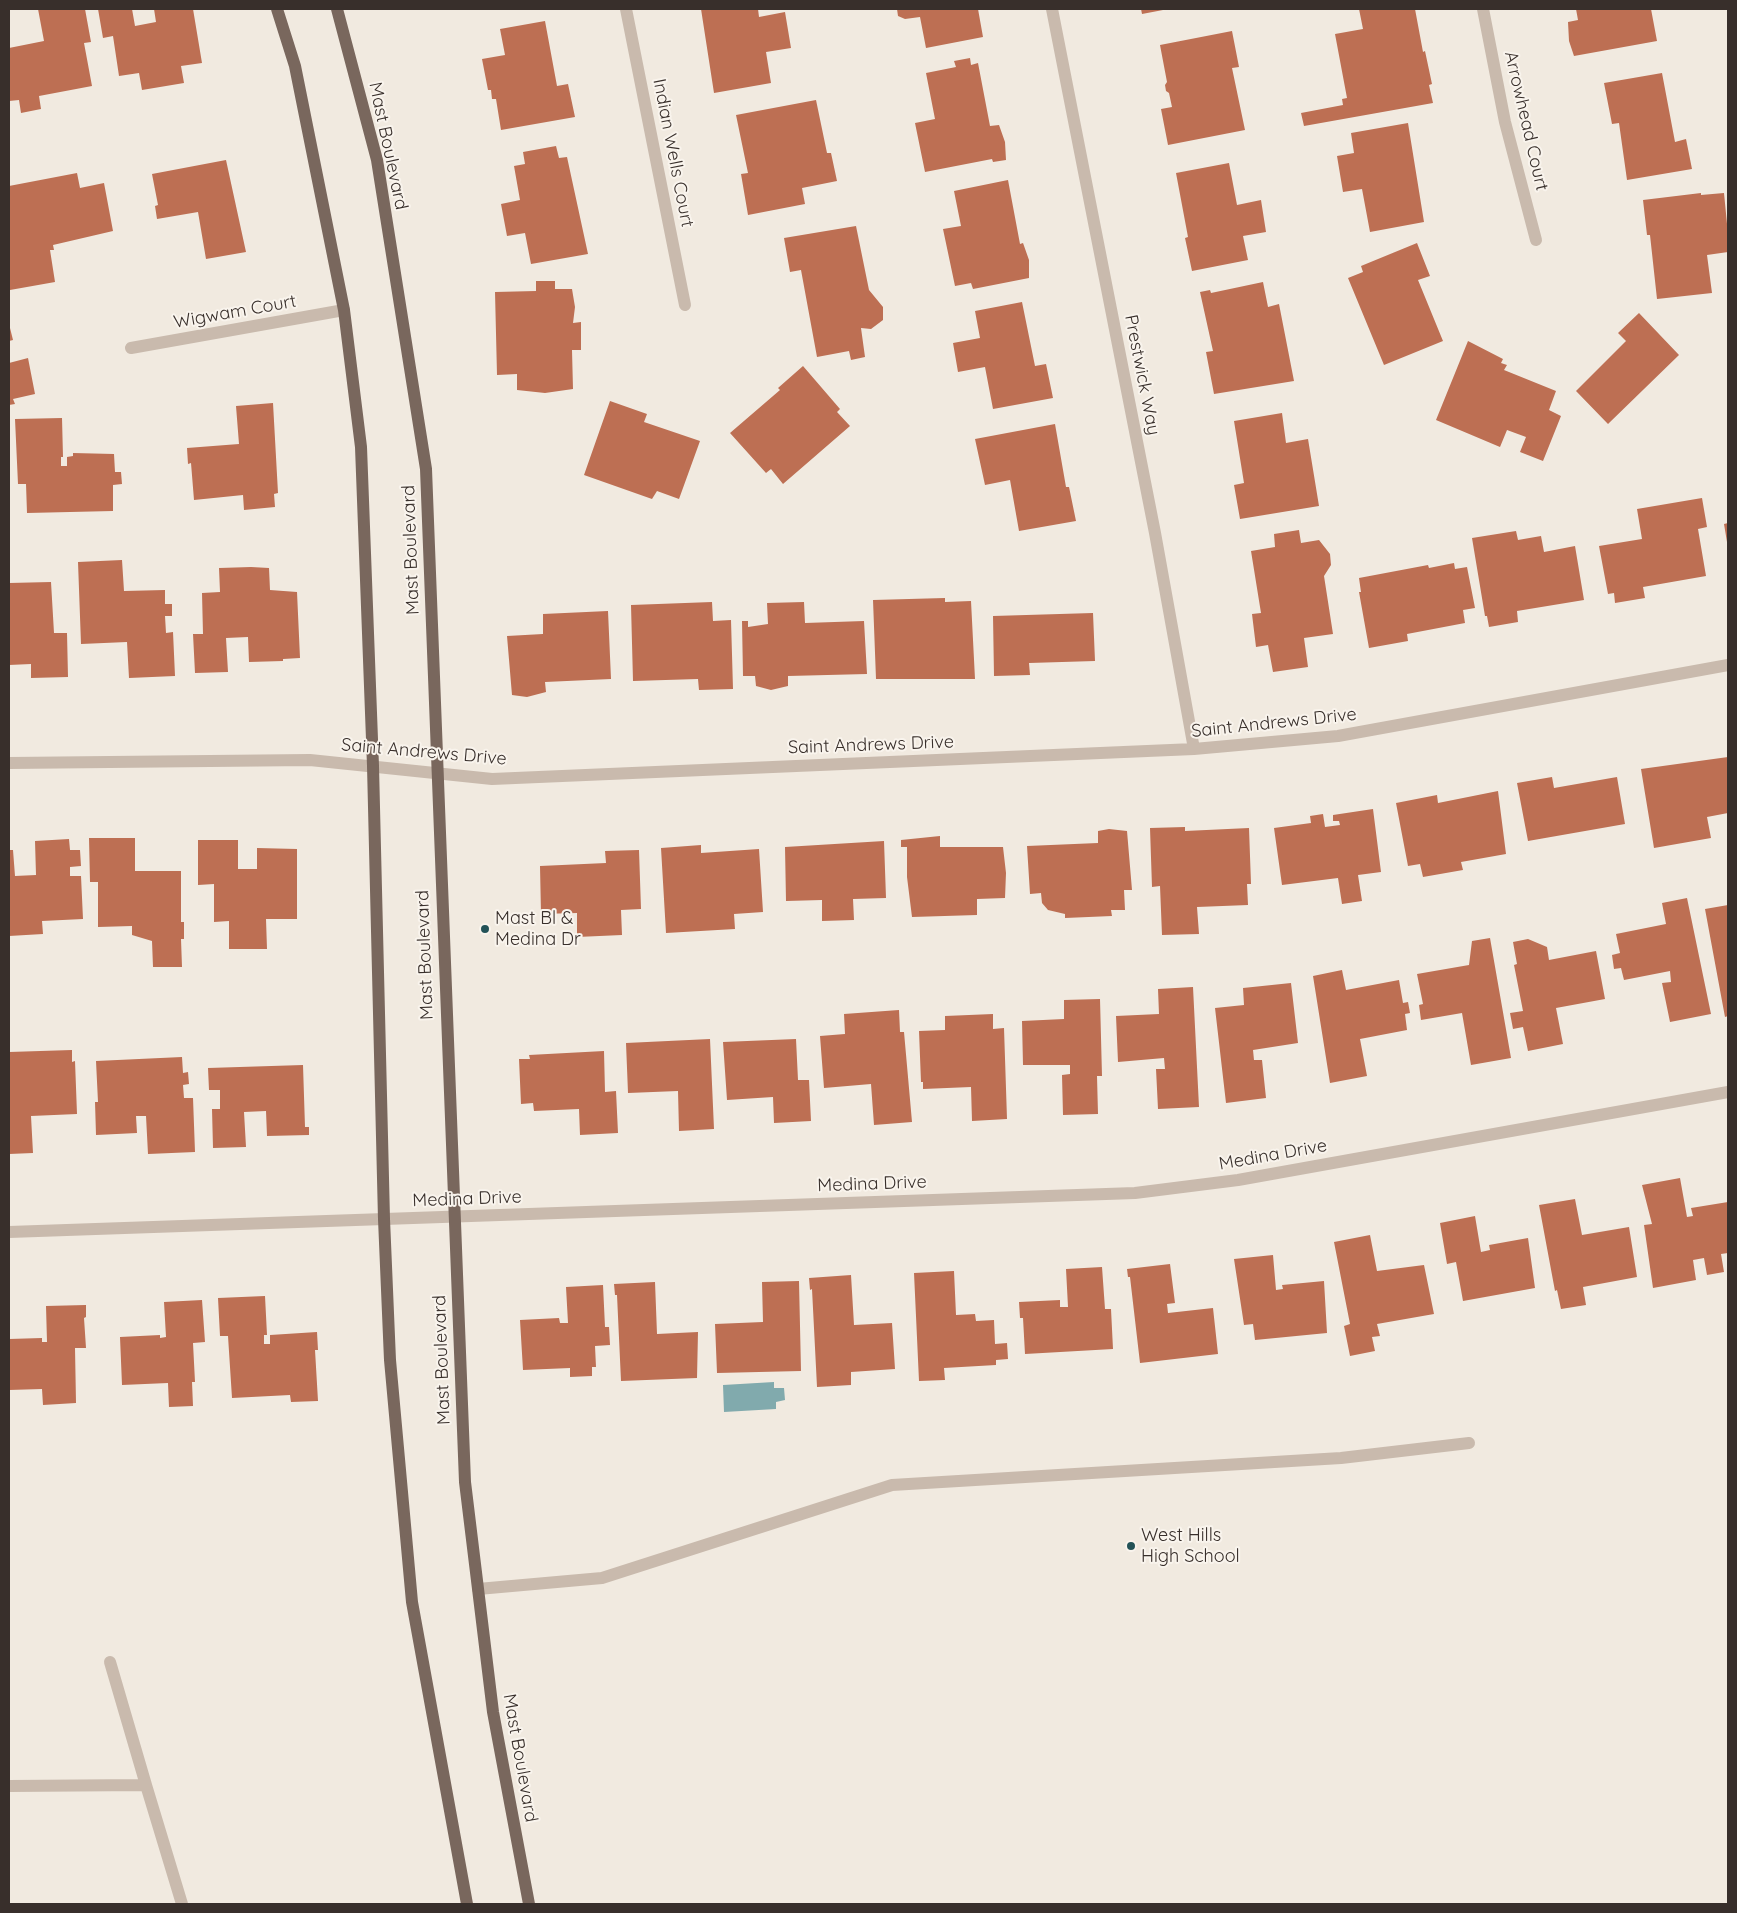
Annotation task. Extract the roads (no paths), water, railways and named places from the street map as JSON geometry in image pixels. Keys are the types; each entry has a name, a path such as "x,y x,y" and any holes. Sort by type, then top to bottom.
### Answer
{"main road":[{"path":"278,9 295,66 344,310 361,447 373,766 384,1219 390,1360 412,1602 467,1904"},
{"name":"Mast Boulevard","path":"337,9 377,160 426,469 436,775 465,1482 493,1712 529,1904"}],"street":[{"name":"Indian Wells Court","path":"626,9 685,305"},
{"name":"Prestwick Way","path":"1052,9 1155,533 1194,749"},
{"name":"Arrowhead Court","path":"1483,9 1505,122 1536,240"},
{"name":"Wigwam Court","path":"131,348 344,310"},
{"name":"Saint Andrews Drive","path":"9,763 310,760 436,775 492,779 1194,749 1338,736 1728,665"},
{"name":"Medina Drive","path":"9,1232 1135,1193 1238,1180 1728,1092"},
{"path":"478,1589 602,1578 892,1485 1341,1458 1469,1443"},
{"path":"110,1662 182,1904"},
{"path":"9,1786 146,1785"}],"water":[{"path":"774,1382 774,1388 784,1388 785,1400 776,1402 776,1409 724,1412 723,1385"}],"place":[{"name":"Mast Bl & Medina Dr","path":"485,929"},
{"name":"West Hills High School","path":"1131,1546"}]}
